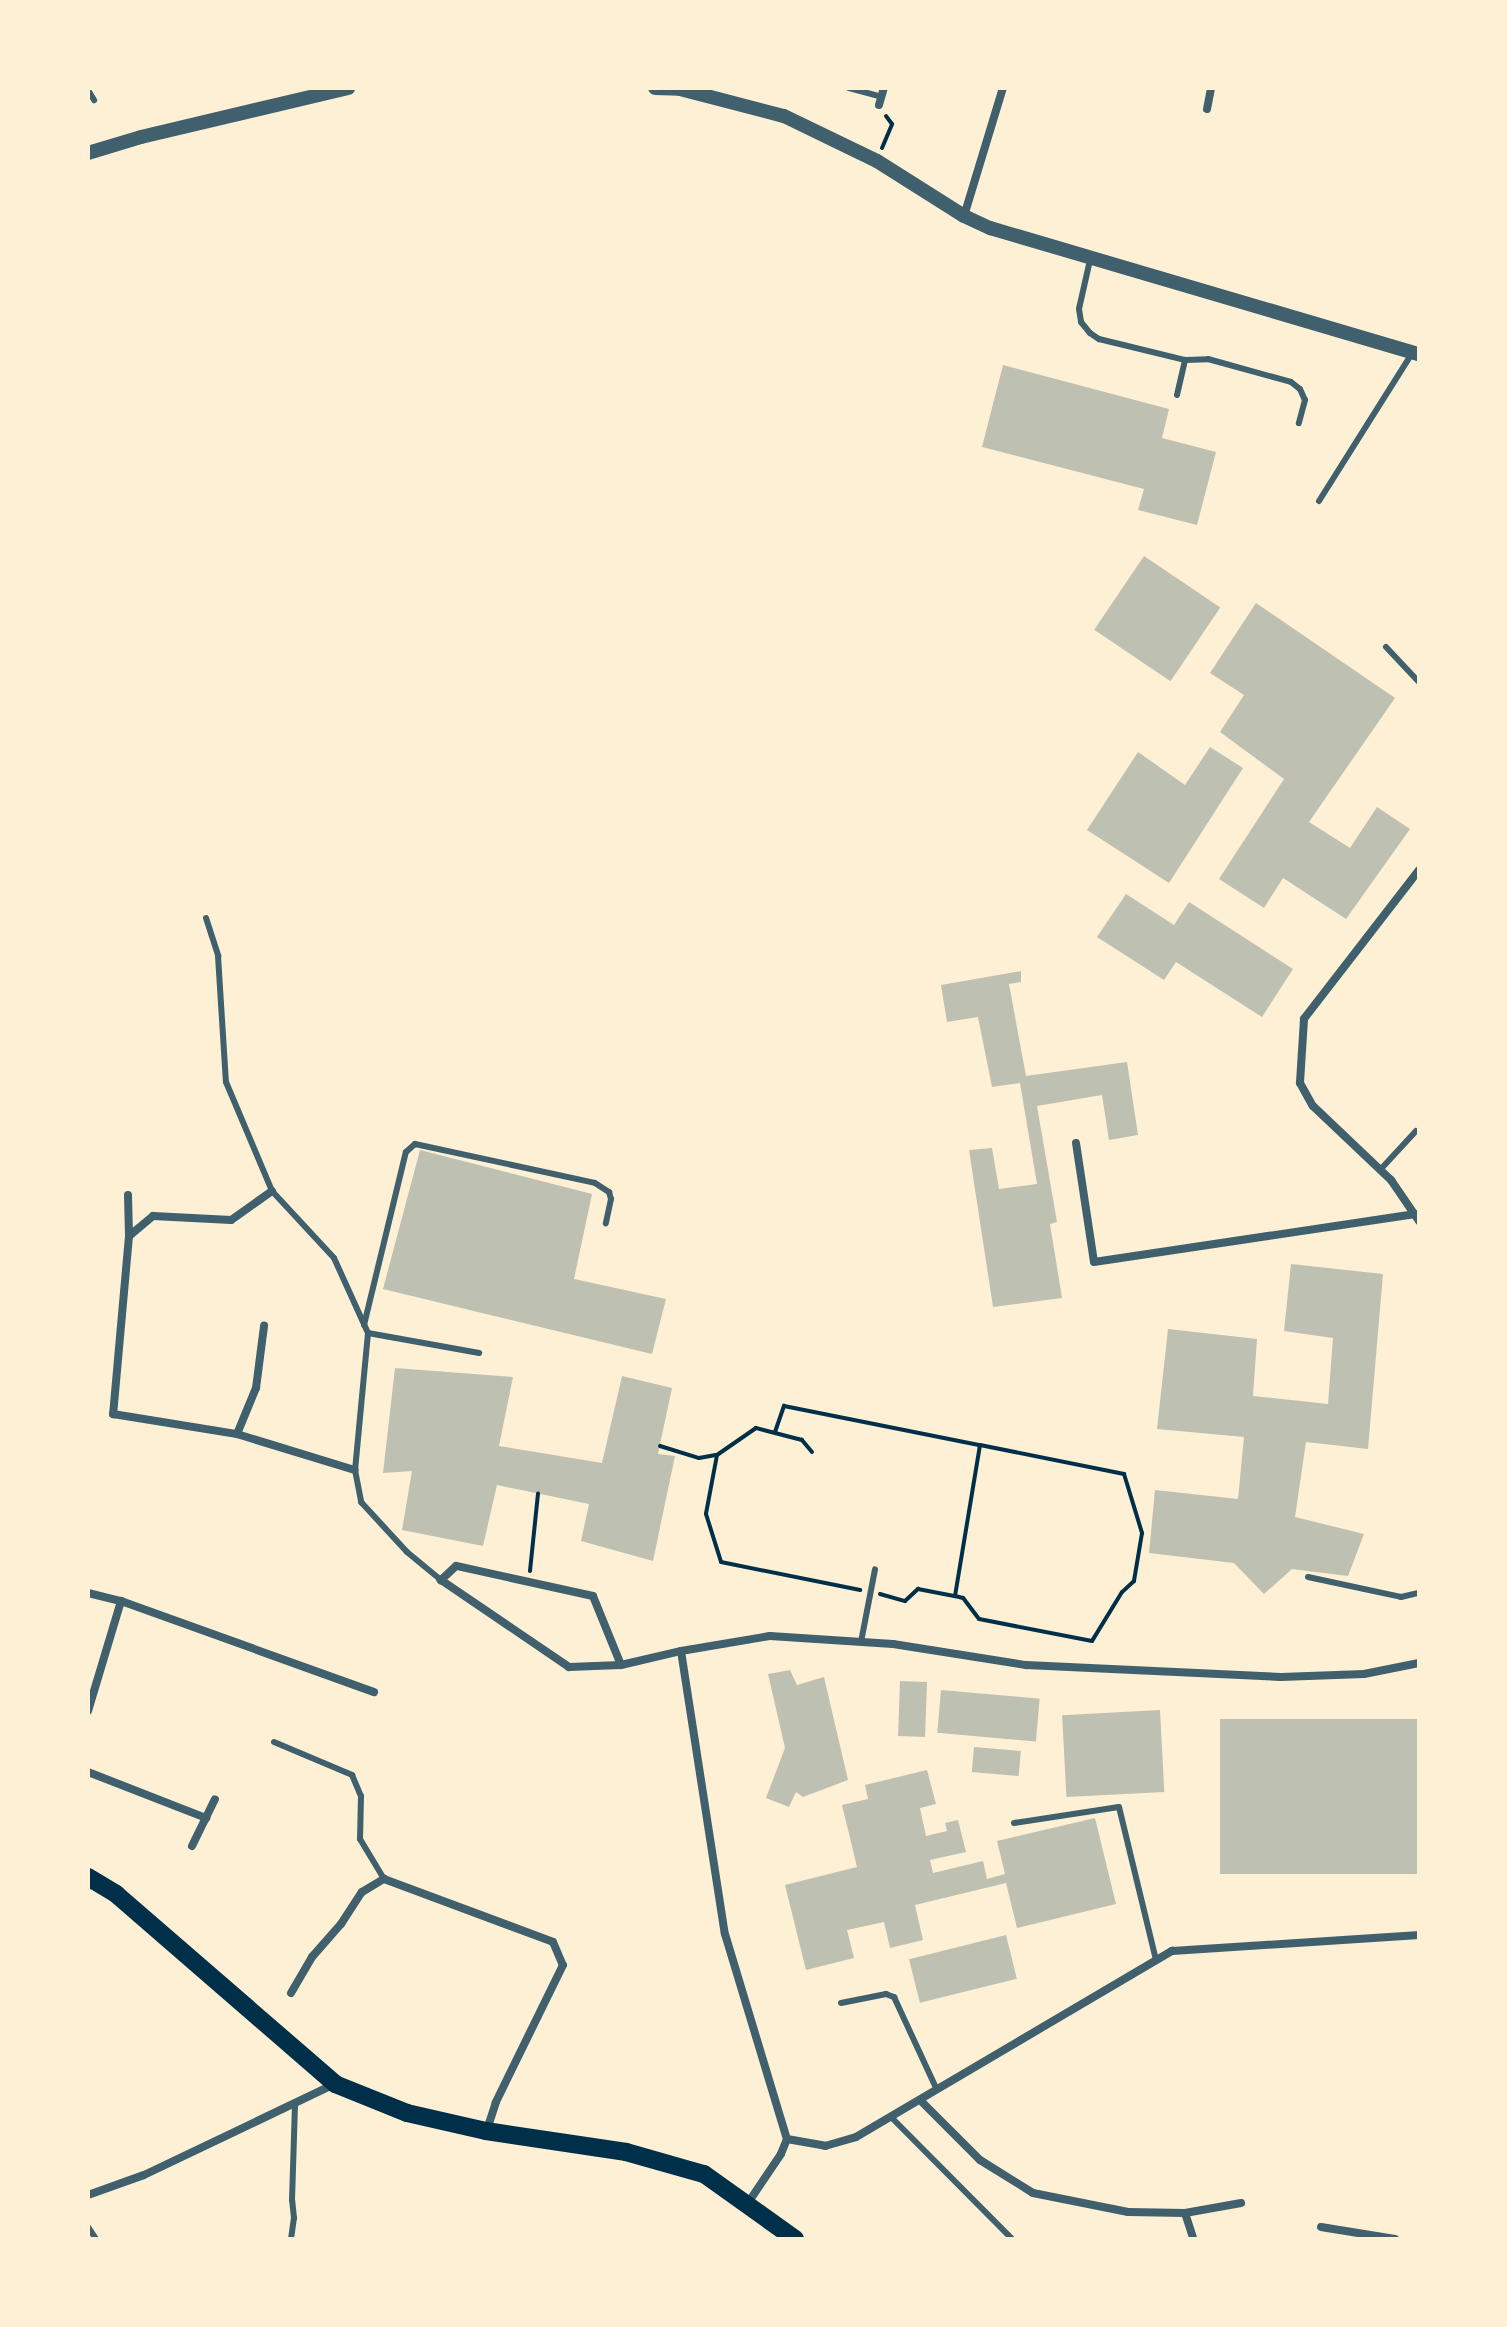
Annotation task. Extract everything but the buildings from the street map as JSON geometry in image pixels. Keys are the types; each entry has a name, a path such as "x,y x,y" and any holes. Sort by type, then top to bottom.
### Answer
{"main road":[{"path":"88,1877 116,1894 335,2084 407,2113 486,2131 626,2152 704,2174 795,2239"}],"street":[{"path":"88,153 141,137 348,88"},
{"path":"655,88 724,94 784,116 877,161 964,216 1090,260 1416,353"},
{"path":"964,216 1003,88"},
{"path":"1207,109 1211,88"},
{"path":"1076,1143 1094,1262 1417,1218 1380,1170 1313,1106 1300,1083 1304,1019 1419,870"},
{"path":"129,1236 153,1216 231,1220 272,1191"},
{"path":"128,1195 129,1236 113,1414 237,1434 355,1470"},
{"path":"237,1434 256,1388 264,1326"},
{"path":"621,1665 593,1596 456,1566 441,1580 569,1667 621,1665 770,1636 861,1642 1026,1665 1281,1677 1364,1674 1419,1663"},
{"path":"88,1593 121,1601 374,1692"},
{"path":"88,1711 121,1601"},
{"path":"681,1651 725,1934 787,2139 781,2154 748,2203"},
{"path":"88,1772 206,1818"},
{"path":"192,1846 215,1799"},
{"path":"291,1993 312,1957 341,1924 362,1892 384,1879 553,1942 563,1965 496,2102 486,2131"},
{"path":"787,2139 825,2146 856,2137 1172,1951 1419,1935"},
{"path":"88,2195 144,2175 335,2084"},
{"path":"920,2100 980,2160 1033,2193 1128,2212 1185,2213 1241,2203"},
{"path":"1185,2213 1193,2237"},
{"path":"1321,2227 1395,2239"}],"lane":[{"path":"849,88 882,96"},
{"path":"88,90 94,100"},
{"path":"1090,260 1079,309 1081,322 1090,333 1099,339 1185,360 1208,359 1291,382 1300,389 1305,400 1299,423"},
{"path":"1319,501 1416,353"},
{"path":"1177,395 1185,360"},
{"path":"1386,647 1419,682"},
{"path":"206,918 218,956 226,1082 272,1191 334,1258 368,1333 355,1470 361,1502 407,1552 441,1580"},
{"path":"1380,1170 1416,1131"},
{"path":"364,1325 406,1152 415,1144 595,1183 609,1192 611,1199 606,1223"},
{"path":"368,1333 479,1353"},
{"path":"861,1642 875,1569"},
{"path":"1308,1577 1401,1597 1419,1593"},
{"path":"274,1742 352,1775 361,1796 360,1839 384,1879"},
{"path":"1014,1823 1119,1807 1156,1960"},
{"path":"841,2003 886,1994 894,1997 937,2090"},
{"path":"291,2239 295,2103"},
{"path":"892,2118 1012,2239"},
{"path":"88,2227 96,2239"}],"path":[{"path":"877,161 892,124 882,96"},
{"path":"717,1455 706,1514 721,1562 905,1601 918,1589 955,1596 963,1598 979,1619 1092,1641 1122,1592 1134,1581 1142,1533 1124,1474 784,1406 775,1432"},
{"path":"660,1446 699,1458 717,1455 756,1428 802,1440 812,1452"},
{"path":"955,1596 980,1445"},
{"path":"528,1582 538,1493"}]}
